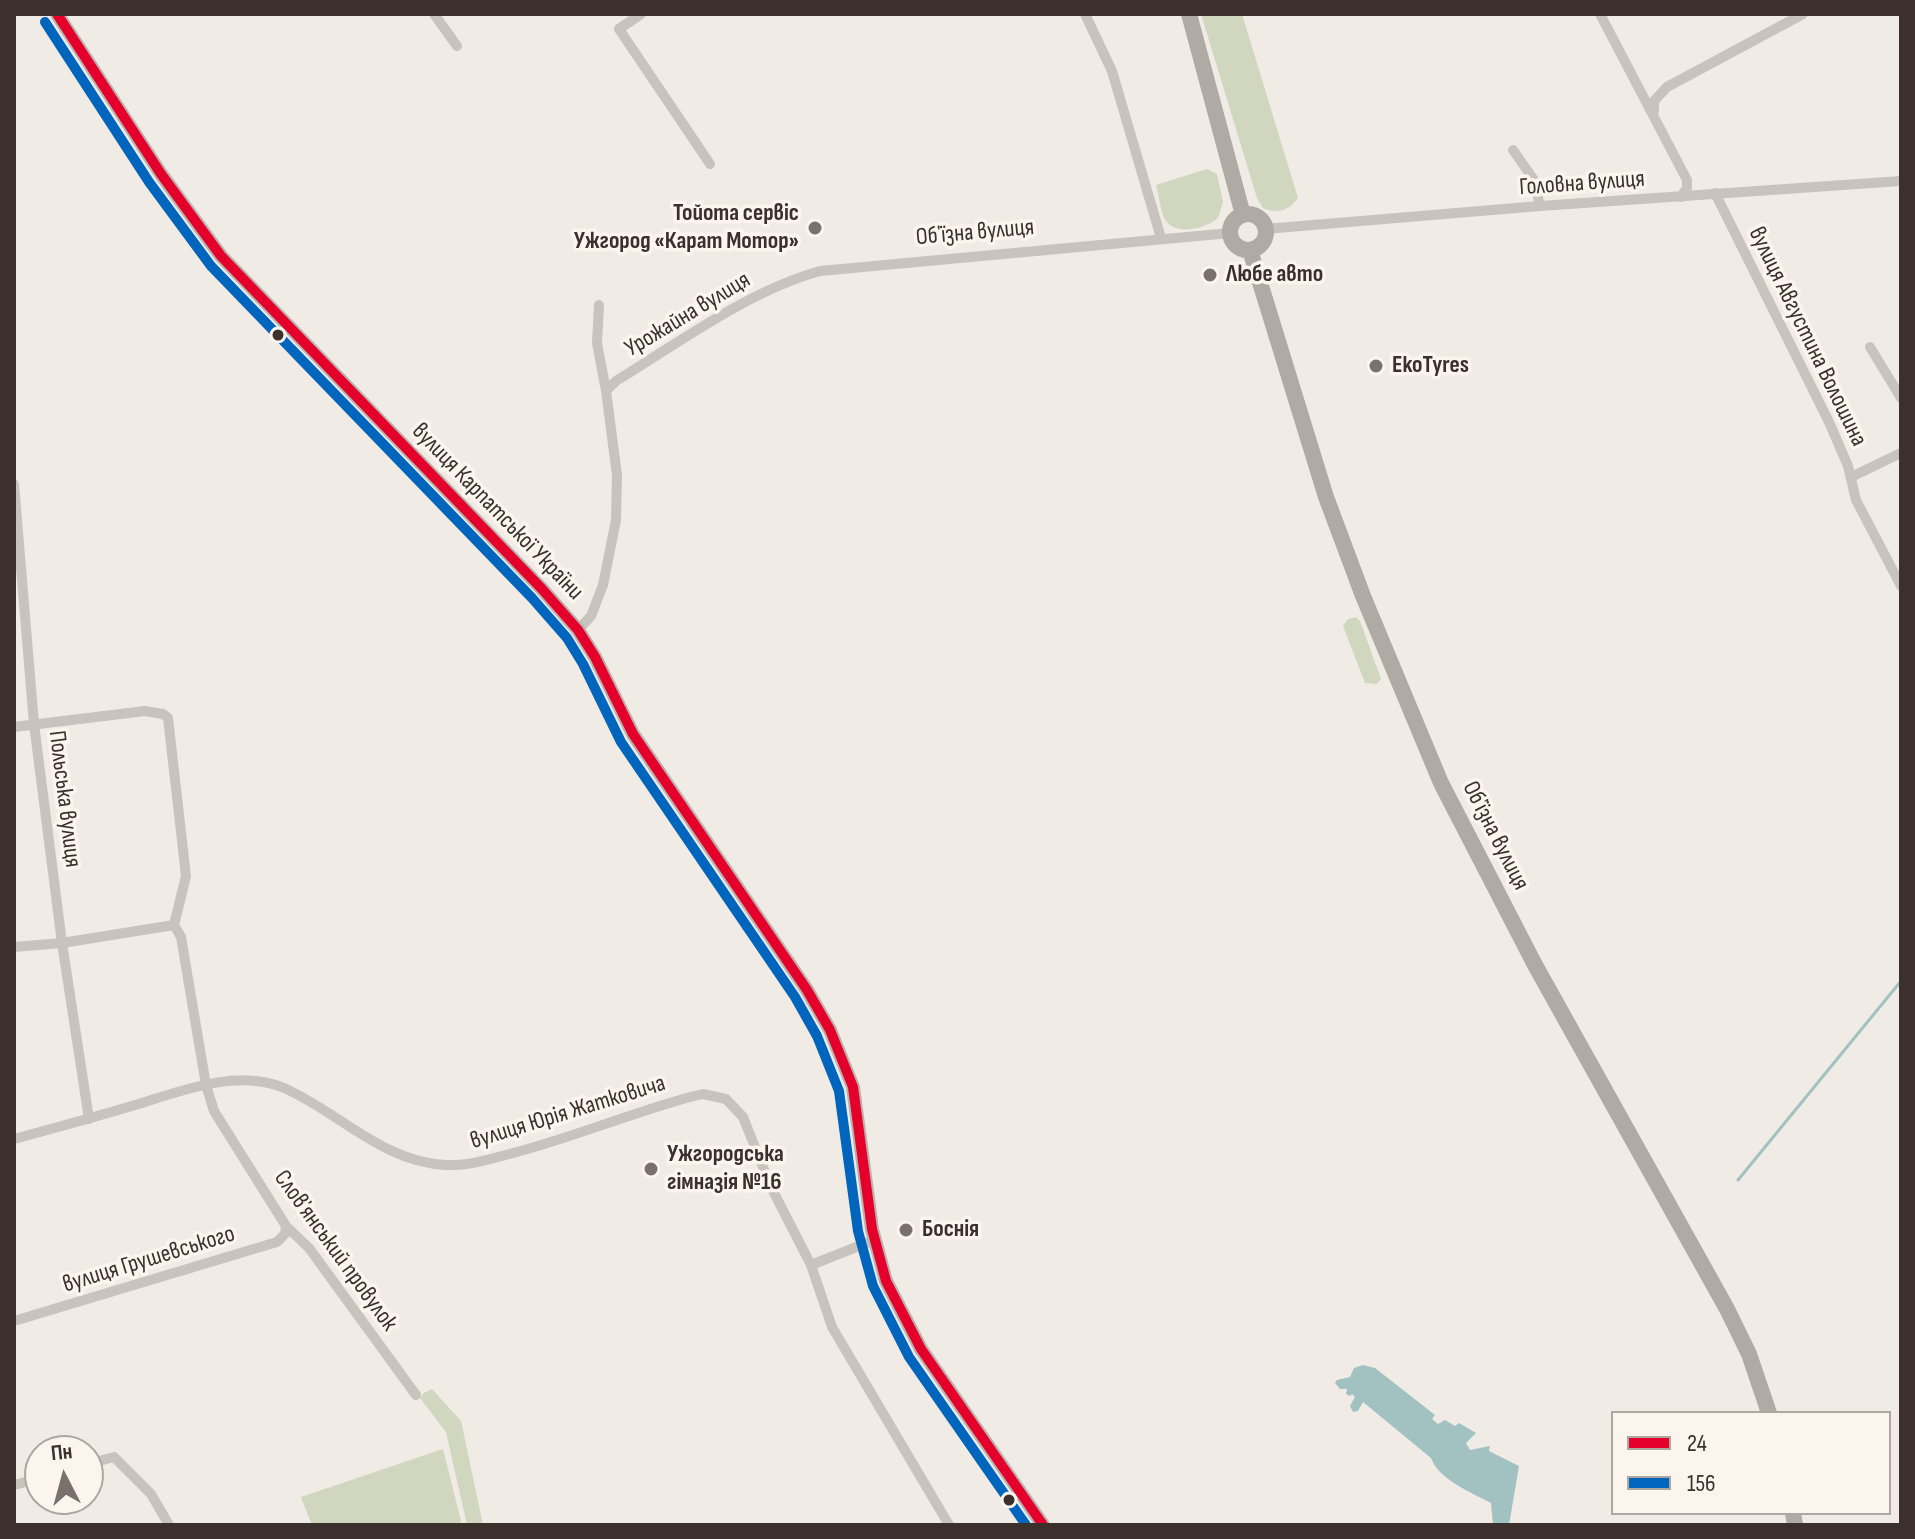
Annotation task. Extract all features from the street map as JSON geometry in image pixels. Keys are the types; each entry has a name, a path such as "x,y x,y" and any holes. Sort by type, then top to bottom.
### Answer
{"highway":[{"path":"1189,14 1243,215"},
{"path":"1243,215 1260,219 1265,229 1260,245 1250,250 1238,248 1230,233 1233,222 1243,215"},
{"name":"Обʼїзна вулиця","path":"1250,250 1326,497 1366,605 1441,783 1535,965 1727,1309 1749,1354 1768,1411"}],"main road":[{"name":"вулиця Карпатської України","path":"57,14 161,174 221,256 574,624 606,677 633,734 798,977 830,1030 856,1100 874,1240 886,1281 921,1349 1043,1525"}],"street":[{"path":"434,14 457,46"},
{"path":"641,14 619,29 710,164"},
{"path":"1085,14 1112,71 1161,238"},
{"path":"1600,14 1687,180 1687,188 1681,197"},
{"path":"1654,113 1654,101 1667,87 1803,14"},
{"path":"1513,150 1534,180 1540,206"},
{"name":"Головна вулиця","path":"1265,229 1901,181"},
{"name":"вулиця Августина Волошина","path":"1715,193 1829,422 1851,477 1856,500 1901,586"},
{"name":"Обʼїзна вулиця","path":"795,278 842,268 1230,233"},
{"name":"Урожайна вулиця","path":"606,391 616,381 732,311 795,278"},
{"name":"Урожайна вулиця","path":"574,624 591,616 603,585 616,520 617,475 597,343 599,305"},
{"path":"1870,347 1901,398"},
{"path":"1851,477 1901,453"},
{"name":"Польська вулиця","path":"14,484 34,724 62,943 89,1119"},
{"path":"14,727 145,711 168,718 186,876 174,925 62,943 14,947"},
{"name":"Словʼянський провулок","path":"174,925 181,937 206,1085 214,1111 286,1226 309,1248 416,1395"},
{"name":"вулиця Юрія Жатковича","path":"206,1085 249,1080 282,1087 388,1150 421,1162 443,1165 493,1158 703,1094 717,1096 735,1106 743,1117 771,1187 811,1265 832,1327 949,1525"},
{"path":"14,1139 206,1085"},
{"name":"вулиця Грушевського","path":"14,1321 277,1242 285,1234 286,1226"},
{"path":"811,1265 874,1240"},
{"path":"104,1460 114,1457 151,1494 169,1525"}],"green space":[{"path":"1201,14 1242,14 1298,198 1286,208 1273,211 1263,208 1257,198"},
{"path":"1207,169 1217,174 1223,202 1218,218 1190,229 1175,228 1164,218 1156,185"},
{"path":"1356,617 1381,679 1377,684 1365,683 1343,626 1348,619"},
{"path":"432,1389 461,1421 483,1525 467,1525 446,1432 420,1398"},
{"path":"443,1449 461,1521 459,1525 312,1525 301,1497"}],"water":[{"path":"1363,1365 1375,1368 1435,1415 1432,1419 1438,1424 1445,1420 1455,1426 1459,1423 1476,1433 1466,1443 1470,1450 1490,1446 1489,1451 1519,1466 1509,1525 1493,1525 1491,1503 1448,1479 1431,1458 1363,1402 1358,1411 1353,1412 1350,1406 1355,1397 1346,1394 1347,1389 1340,1389 1335,1383 1350,1377 1354,1368"}],"waterway":[{"path":"1738,1180 1901,981"}],"transit line":[{"name":"24","path":"57,14 161,174 221,256 578,630 595,657 633,734 807,990 830,1030 853,1087 872,1229 886,1281 921,1349 1043,1525"},
{"name":"156","path":"45,22 149,182 211,266 567,638 621,742 795,997 817,1036 839,1091 858,1231 873,1286 909,1357 1026,1525"}],"place":[{"name":"Тойота сервіс Ужгород «Карат Мотор»","path":"815,228"},
{"name":"Любе авто","path":"1210,275"},
{"name":"EkoTyres","path":"1376,366"},
{"name":"Ужгородська гімназія №16","path":"651,1169"},
{"name":"Боснія","path":"906,1230"}]}
